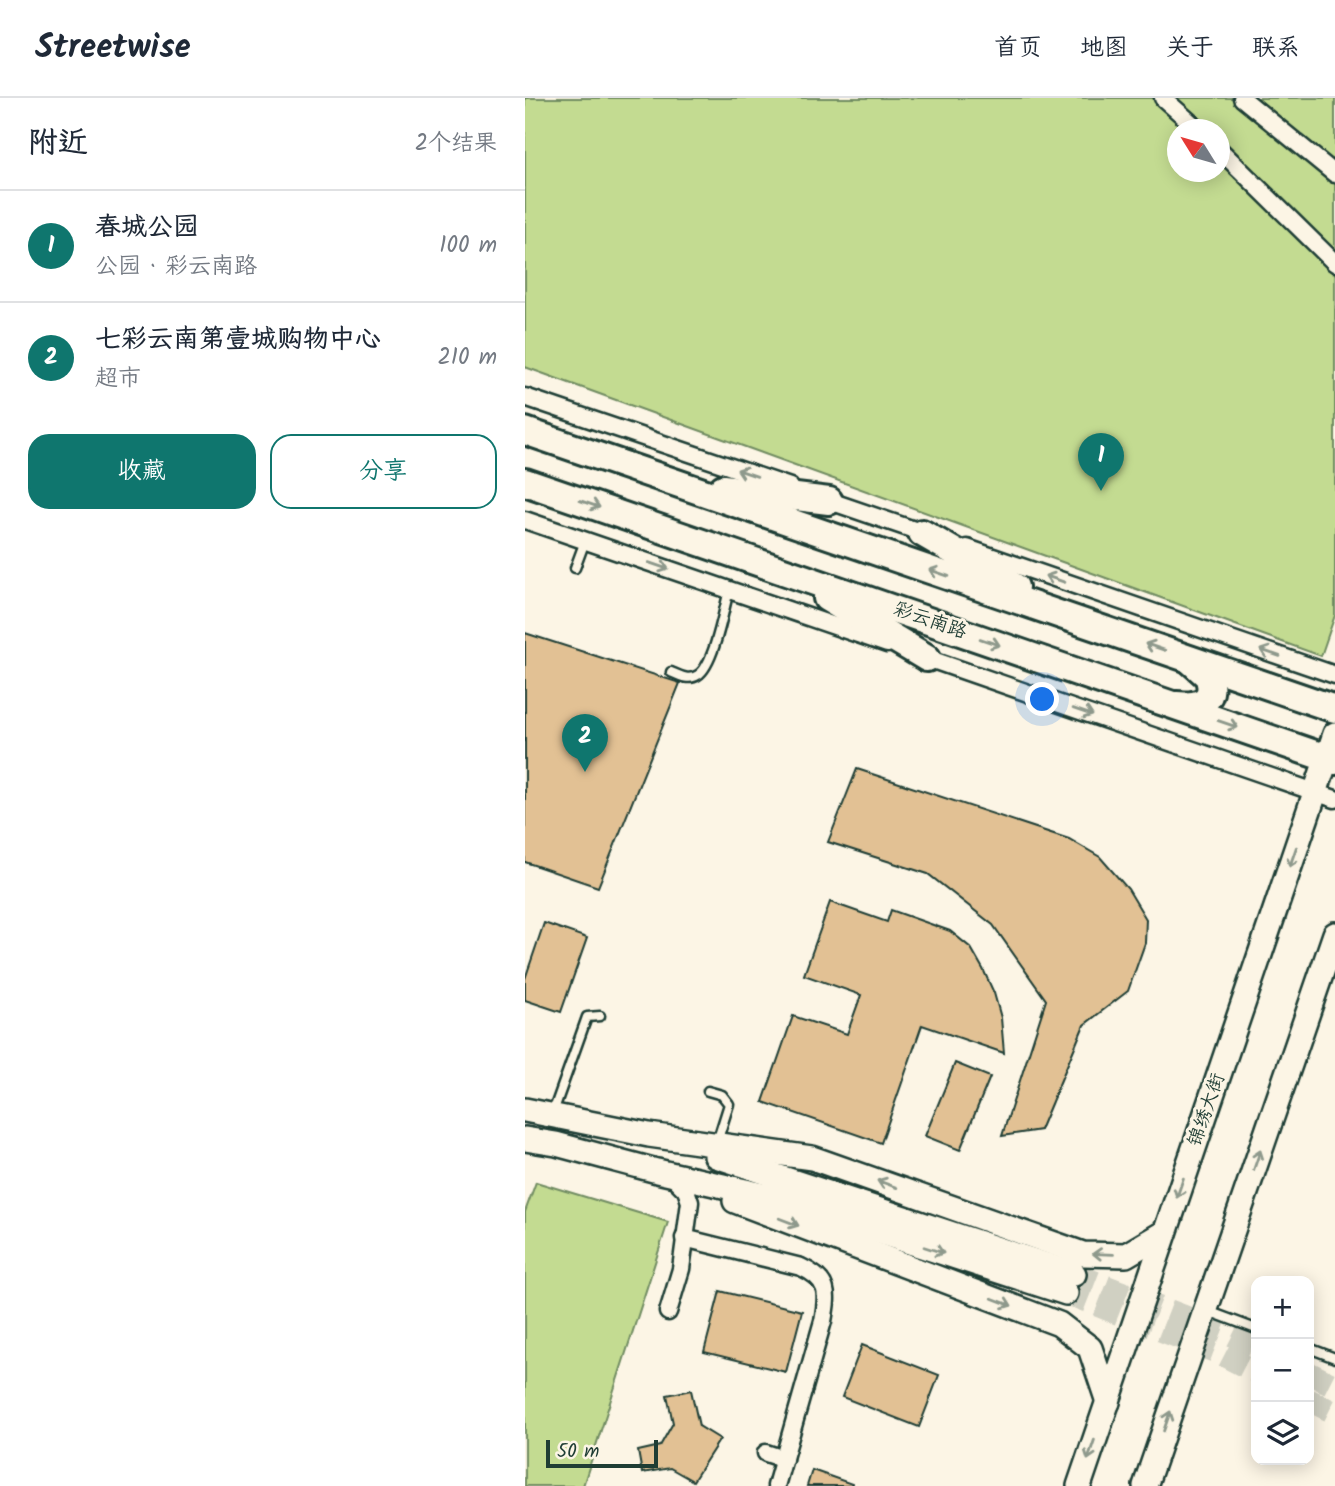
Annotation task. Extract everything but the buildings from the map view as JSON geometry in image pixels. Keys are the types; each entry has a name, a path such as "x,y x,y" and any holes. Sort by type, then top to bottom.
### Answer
{"main road":[{"path":"525,431 1335,709"},
{"path":"670,481 829,501"},
{"name":"彩云南路","path":"525,482 1171,704 1329,771"},
{"path":"922,533 1065,616"},
{"path":"781,570 927,658"},
{"path":"1171,704 1192,707 1203,702 1209,692 1207,676 1188,659"}],"street":[{"path":"1163,98 1181,104 1191,119"},
{"path":"1242,98 1335,174"},
{"path":"1230,159 1335,263"},
{"path":"525,397 1335,675"},
{"path":"525,520 927,658 1329,771"},
{"name":"锦绣大街","path":"1079,1486 1165,1233 1329,771"},
{"path":"1145,1486 1335,934"},
{"path":"525,1110 649,1135 812,1158 1083,1254 1126,1255 1165,1233"},
{"path":"526,1142 556,1144 666,1175 772,1197 1070,1283 767,1171 649,1135"},
{"path":"666,1175 686,1190 690,1202 681,1269 668,1312"},
{"path":"666,1175 1059,1324 1090,1348 1108,1402"},
{"path":"684,1238 801,1267 813,1273 824,1284 827,1298 823,1321 776,1486"},
{"path":"767,1453 784,1459"}],"lane":[{"path":"575,568 585,541"},
{"path":"671,673 686,678 697,676 707,666 729,590"},
{"path":"552,1115 587,1017 600,1016"},
{"path":"708,1091 722,1095 729,1104 716,1144"},
{"path":"1205,1310 1251,1327"},
{"path":"1314,1350 1335,1358"}],"green space":[{"path":"525,98 1335,98 1335,615 1321,656 525,367"},
{"path":"536,1182 668,1222 583,1486 525,1486 525,1212"}],"tunnel":[{"path":"1074,1274 1251,1344"},
{"path":"1066,1293 1219,1353 1251,1369"},
{"path":"1314,1376 1335,1386"},
{"path":"1313,1402 1335,1413"}],"place":[{"name":"春城公园","path":"1101,491"},
{"name":"七彩云南第壹城购物中心","path":"585,772"}]}
